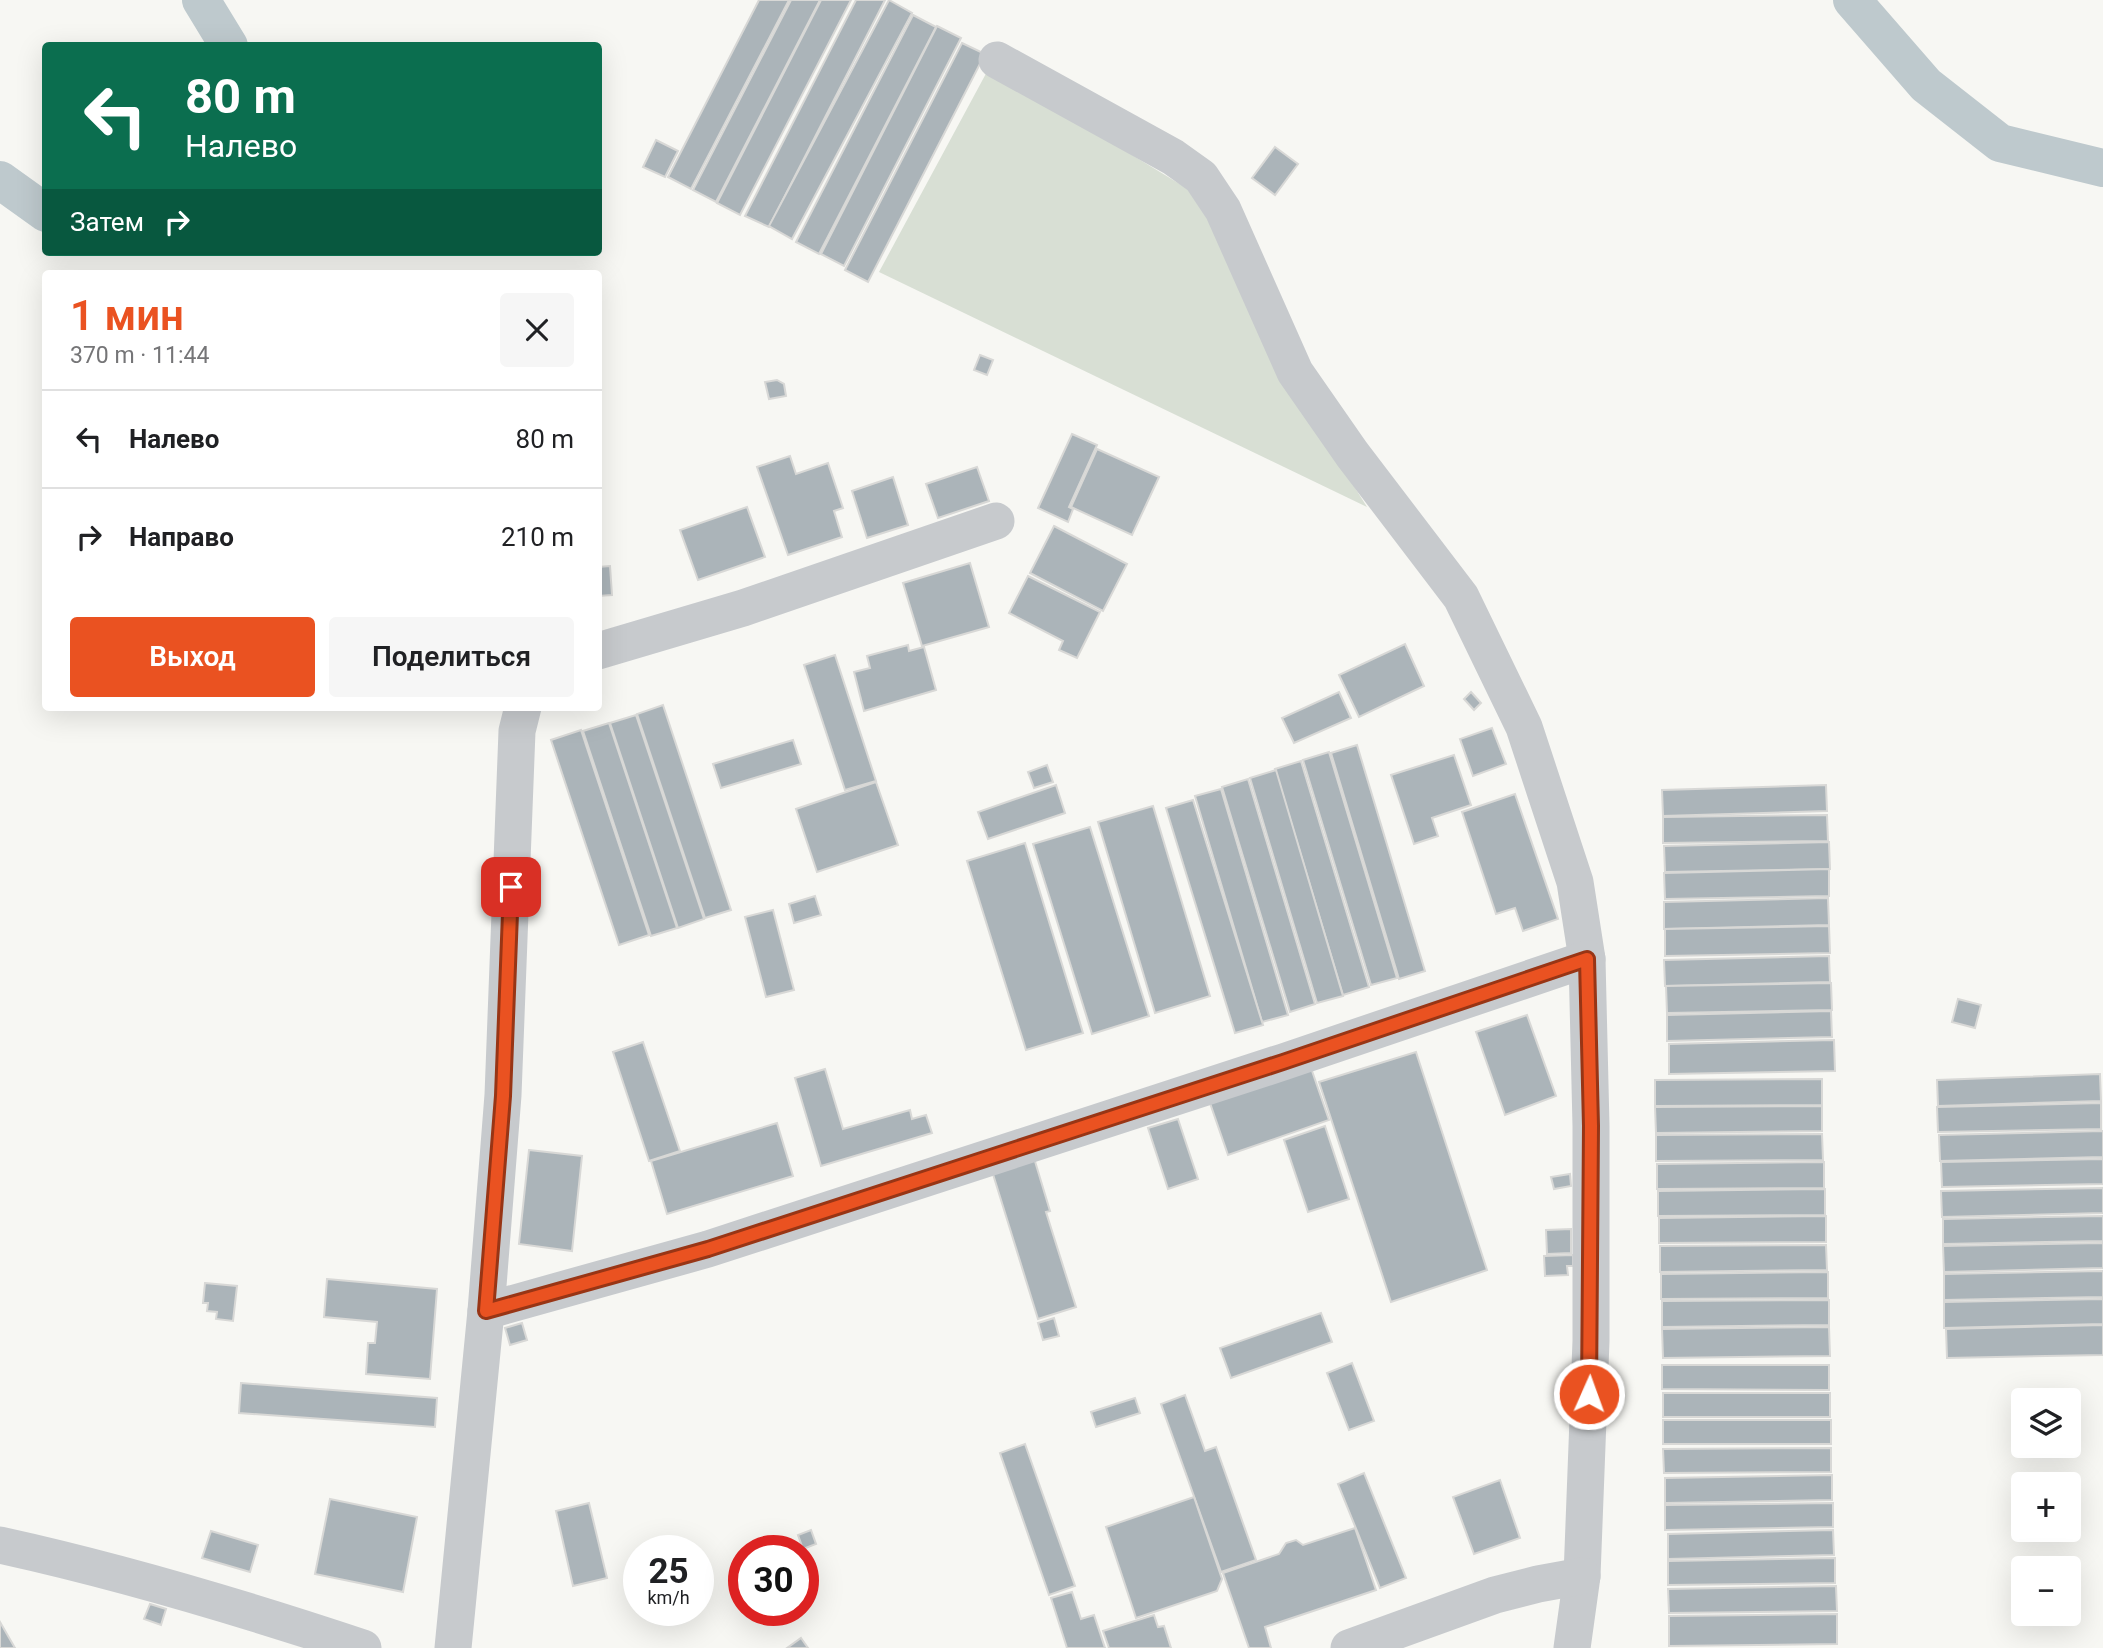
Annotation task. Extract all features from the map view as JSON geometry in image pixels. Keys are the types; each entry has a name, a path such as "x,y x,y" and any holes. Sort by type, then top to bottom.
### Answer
{"street":[{"path":"998,60 1172,156 1201,177 1223,210 1295,372 1352,454 1461,597 1524,727 1575,882 1587,959 1591,1126 1591,1342 1582,1576 1573,1648"},
{"path":"602,650 743,608 996,521"},
{"path":"453,1648 486,1311 503,1096 517,731 522,711"},
{"path":"486,1311 721,1245 1283,1062 1587,959"},
{"path":"0,1545 74,1561 262,1614 363,1648"},
{"path":"1349,1648 1495,1595 1582,1576"}],"shaded area":[{"path":"989,68 1211,203 1315,424 1367,507 879,272"}],"building":[{"path":"759,0 789,0 691,189 668,177"},
{"path":"791,0 820,0 716,202 693,190"},
{"path":"821,0 851,0 740,215 717,203"},
{"path":"856,0 885,0 769,227 745,216"},
{"path":"889,0 912,13 792,239 769,226"},
{"path":"913,15 936,27 819,254 796,242"},
{"path":"937,26 961,38 844,266 821,254"},
{"path":"962,43 985,54 868,282 845,270"},
{"path":"656,140 678,151 665,177 643,167"},
{"path":"1275,147 1298,164 1275,195 1252,178"},
{"path":"980,355 993,360 987,375 974,370"},
{"path":"777,380 784,384 786,396 769,399 765,382"},
{"path":"1072,434 1097,445 1069,507 1073,509 1068,522 1038,508"},
{"path":"1097,449 1159,477 1132,535 1071,507"},
{"path":"790,456 796,474 828,463 843,508 834,511 842,537 788,555 757,467"},
{"path":"977,467 989,501 938,518 926,484"},
{"path":"893,477 908,525 867,538 852,491"},
{"path":"747,507 765,557 698,580 680,530"},
{"path":"1054,526 1127,564 1103,611 1030,573"},
{"path":"970,563 989,627 922,646 903,583"},
{"path":"610,566 612,595 602,596 602,567"},
{"path":"1028,576 1100,612 1077,658 1059,650 1063,641 1009,613"},
{"path":"1405,644 1424,686 1359,717 1339,675"},
{"path":"908,645 909,651 924,647 936,690 864,711 854,672 870,668 867,656"},
{"path":"835,655 876,781 845,790 804,665"},
{"path":"1339,692 1351,718 1294,743 1282,718"},
{"path":"1471,692 1481,703 1474,710 1464,699"},
{"path":"663,705 731,910 705,918 637,714"},
{"path":"636,715 704,919 678,928 610,723"},
{"path":"609,723 677,928 651,936 583,731"},
{"path":"1492,728 1506,764 1473,776 1460,739"},
{"path":"581,730 649,935 619,945 551,740"},
{"path":"793,740 801,764 721,788 713,764"},
{"path":"1357,745 1425,971 1399,979 1331,753"},
{"path":"1329,752 1397,978 1371,985 1303,760"},
{"path":"1454,755 1471,805 1432,818 1438,836 1414,844 1391,775"},
{"path":"1301,761 1369,987 1343,995 1275,769"},
{"path":"1047,765 1053,782 1034,788 1028,772"},
{"path":"1276,770 1343,996 1317,1003 1250,778"},
{"path":"1248,779 1315,1004 1290,1012 1222,787"},
{"path":"876,782 898,845 817,872 796,809"},
{"path":"1056,785 1065,813 988,839 978,812"},
{"path":"1826,785 1827,811 1663,816 1662,790"},
{"path":"1221,789 1288,1015 1262,1022 1195,796"},
{"path":"1515,794 1558,919 1523,931 1515,908 1496,914 1462,812"},
{"path":"1193,800 1263,1025 1235,1033 1166,808"},
{"path":"1153,806 1210,996 1155,1013 1098,822"},
{"path":"1827,815 1828,841 1663,843 1663,817"},
{"path":"1090,827 1149,1016 1092,1034 1033,844"},
{"path":"1829,842 1830,869 1665,872 1664,846"},
{"path":"1025,843 1083,1033 1026,1050 967,861"},
{"path":"1829,869 1829,896 1665,899 1664,873"},
{"path":"815,896 821,915 794,923 789,904"},
{"path":"1828,898 1829,925 1664,929 1664,902"},
{"path":"773,910 794,990 766,997 745,917"},
{"path":"1829,926 1830,953 1665,956 1665,929"},
{"path":"1829,956 1830,982 1665,986 1664,960"},
{"path":"1831,983 1832,1010 1667,1013 1666,986"},
{"path":"1958,999 1981,1005 1975,1028 1952,1022"},
{"path":"1831,1011 1832,1037 1667,1041 1667,1015"},
{"path":"1527,1015 1556,1096 1505,1115 1476,1032"},
{"path":"1834,1040 1835,1071 1669,1074 1669,1044"},
{"path":"643,1042 680,1151 649,1161 613,1052"},
{"path":"1416,1052 1487,1270 1391,1302 1319,1082"},
{"path":"1311,1068 1329,1120 1228,1155 1210,1103"},
{"path":"825,1069 843,1129 910,1110 912,1119 926,1115 932,1133 821,1166 795,1078"},
{"path":"2100,1074 2101,1101 1938,1106 1937,1080"},
{"path":"1822,1079 1822,1105 1655,1106 1655,1080"},
{"path":"2101,1103 2101,1129 1938,1132 1937,1107"},
{"path":"1822,1106 1822,1131 1656,1133 1655,1107"},
{"path":"1178,1119 1198,1179 1168,1189 1148,1128"},
{"path":"777,1123 793,1176 667,1214 651,1161"},
{"path":"1325,1126 1349,1199 1308,1212 1284,1140"},
{"path":"2103,1131 2103,1157 1940,1161 1939,1135"},
{"path":"1822,1134 1823,1160 1656,1161 1656,1135"},
{"path":"529,1150 582,1156 572,1251 519,1244"},
{"path":"1034,1158 1050,1211 1046,1212 1076,1307 1038,1319 992,1171"},
{"path":"2103,1159 2103,1184 1942,1187 1941,1162"},
{"path":"1824,1162 1824,1188 1657,1189 1657,1164"},
{"path":"1570,1174 1571,1186 1554,1189 1551,1177"},
{"path":"2103,1188 2103,1213 1942,1217 1941,1191"},
{"path":"1825,1189 1825,1215 1658,1216 1658,1191"},
{"path":"1826,1216 1826,1242 1659,1243 1659,1218"},
{"path":"2103,1216 2103,1241 1943,1244 1943,1219"},
{"path":"1571,1229 1571,1253 1547,1254 1546,1230"},
{"path":"2103,1243 2103,1268 1944,1272 1943,1246"},
{"path":"1826,1245 1827,1270 1660,1272 1660,1246"},
{"path":"1573,1255 1573,1266 1567,1266 1568,1275 1545,1276 1544,1256"},
{"path":"2103,1271 2103,1297 1944,1300 1944,1274"},
{"path":"1828,1272 1828,1298 1661,1299 1661,1274"},
{"path":"327,1279 437,1289 430,1379 366,1374 368,1343 375,1343 377,1322 324,1317"},
{"path":"205,1283 237,1286 233,1321 216,1319 217,1312 207,1311 208,1303 203,1303"},
{"path":"2103,1299 2103,1324 1944,1328 1944,1302"},
{"path":"1829,1300 1829,1325 1662,1327 1662,1301"},
{"path":"1321,1313 1332,1342 1231,1378 1220,1348"},
{"path":"1054,1318 1059,1336 1043,1340 1038,1323"},
{"path":"522,1323 527,1340 510,1345 505,1328"},
{"path":"2103,1325 2103,1355 1947,1358 1946,1329"},
{"path":"1829,1327 1830,1356 1663,1358 1662,1329"},
{"path":"1352,1363 1374,1421 1349,1430 1327,1373"},
{"path":"1662,1365 1829,1365 1829,1390 1662,1389"},
{"path":"241,1383 437,1398 435,1427 239,1413"},
{"path":"1663,1393 1830,1393 1830,1417 1663,1417"},
{"path":"1185,1395 1205,1451 1216,1447 1256,1560 1221,1572 1161,1404"},
{"path":"1135,1398 1140,1413 1096,1427 1091,1412"},
{"path":"1663,1420 1831,1420 1831,1444 1663,1444"},
{"path":"1025,1444 1075,1586 1049,1595 1000,1453"},
{"path":"1831,1448 1831,1472 1664,1473 1663,1449"},
{"path":"1364,1473 1406,1578 1380,1588 1338,1484"},
{"path":"1832,1475 1832,1500 1665,1503 1665,1478"},
{"path":"1500,1480 1520,1538 1474,1554 1453,1497"},
{"path":"1194,1497 1222,1579 1217,1591 1136,1618 1106,1527"},
{"path":"330,1499 417,1517 403,1592 315,1574"},
{"path":"589,1503 607,1578 573,1586 556,1511"},
{"path":"1833,1503 1833,1527 1665,1530 1665,1505"},
{"path":"1355,1528 1376,1590 1265,1627 1271,1648 1249,1648 1223,1573 1279,1554 1286,1543 1296,1540 1303,1545"},
{"path":"811,1530 813,1535 798,1535"},
{"path":"1833,1530 1834,1555 1668,1559 1668,1534"},
{"path":"211,1531 258,1545 250,1572 202,1558"},
{"path":"1835,1558 1835,1583 1668,1585 1668,1561"},
{"path":"1836,1586 1837,1611 1669,1613 1668,1589"},
{"path":"1072,1592 1081,1619 1094,1615 1105,1648 1067,1648 1051,1598"},
{"path":"150,1604 166,1609 161,1625 144,1619"},
{"path":"1837,1614 1837,1644 1669,1646 1669,1616"},
{"path":"1154,1615 1158,1627 1164,1626 1171,1648 1109,1648 1103,1631"},
{"path":"0,1622 15,1648 0,1648"},
{"path":"801,1638 808,1648 787,1648"}],"waterway":[{"path":"201,0 227,42"},
{"path":"1852,0 1926,85 2000,143 2103,168"},
{"path":"0,180 42,210"}],"route":[{"path":"511,887 503,1096 486,1311 708,1249 1283,1062 1587,959 1591,1126 1589,1394"}]}
